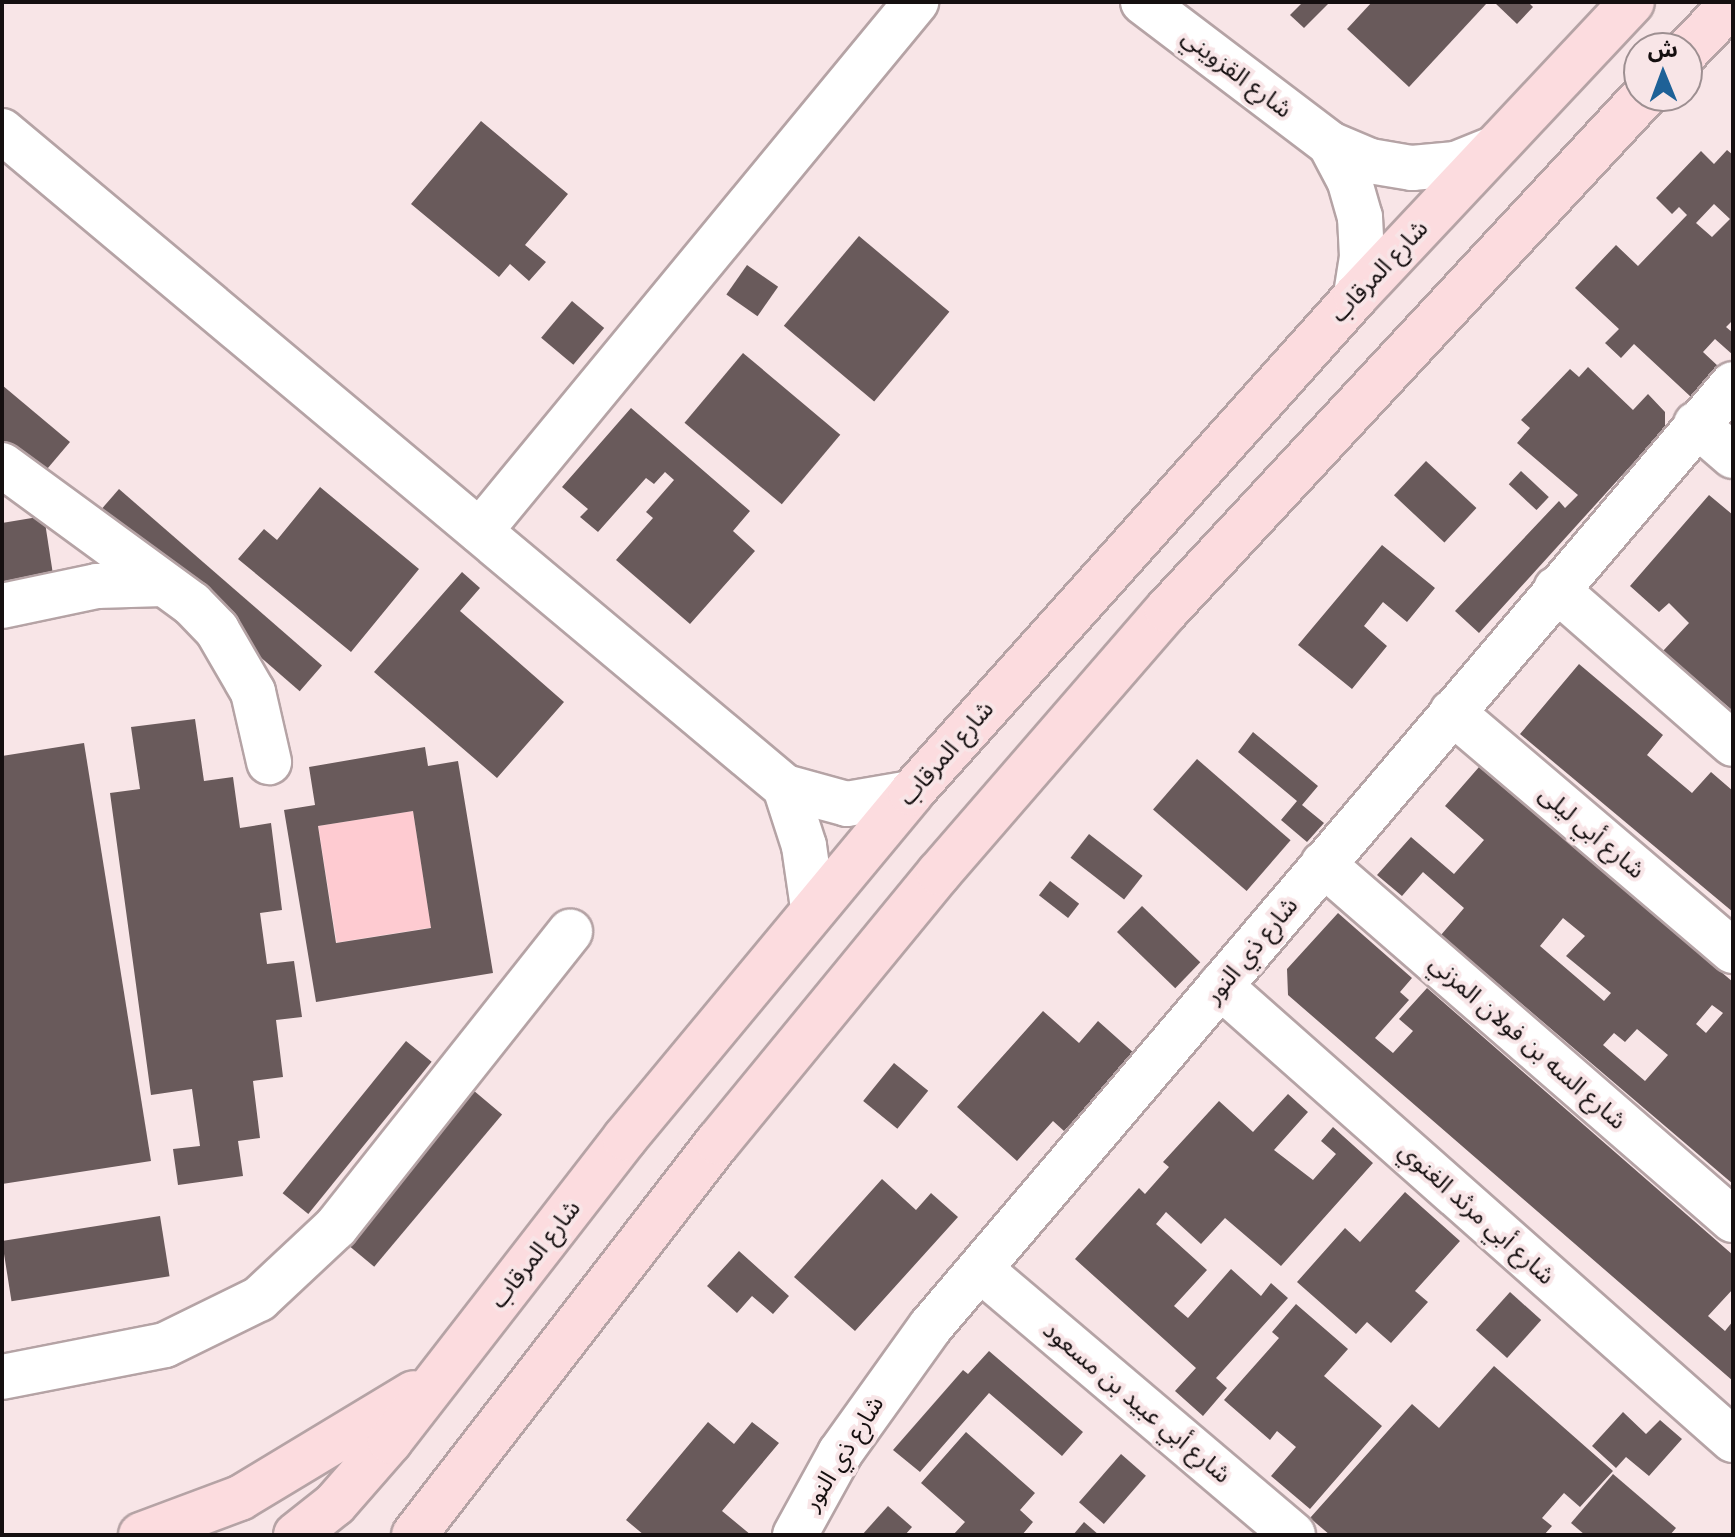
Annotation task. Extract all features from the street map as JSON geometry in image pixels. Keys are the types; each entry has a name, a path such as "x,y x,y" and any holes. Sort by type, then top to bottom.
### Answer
{"main road":[{"name":"شارع المرقاب","path":"296,1535 335,1504 440,1377 813,908 911,793 1356,296 1632,2"},
{"path":"1703,34 1733,3"},
{"path":"414,1535 718,1142 949,861 1167,610 1629,112"},
{"path":"141,1535 240,1498 440,1377"},
{"path":"436,1535 451,1484"}],"street":[{"path":"480,531 916,2"},
{"name":"شارع القزويني","path":"1143,2 1330,144 1370,161 1412,168 1456,164 1493,149"},
{"path":"2,131 785,787 847,804 911,793"},
{"name":"شارع القزويني","path":"1330,144 1349,179 1360,217 1362,257 1356,296"},
{"name":"شارع ذي النور","path":"795,1535 840,1453 884,1388 1323,864 1733,384"},
{"path":"1696,424 1733,456"},
{"path":"2,465 192,604 237,660 264,726 269,762"},
{"path":"2,606 97,586 163,584"},
{"path":"1556,589 1733,744"},
{"name":"شارع أبي ليلى","path":"1452,712 1733,951"},
{"path":"785,787 804,846 813,908"},
{"name":"شارع السه بن فولان المزني","path":"1323,864 1733,1220"},
{"path":"2,1377 165,1345 259,1299 336,1227 570,932"},
{"name":"شارع أبي مرثد الغنوي","path":"1220,986 1733,1440"},
{"name":"شارع أبي عبيد بن مسعود","path":"981,1270 1293,1535"}],"shaded area":[{"path":"413,811 431,928 337,943 318,826"}],"building":[{"path":"1303,2 1330,2 1304,28 1290,15"},
{"path":"1372,2 1487,3 1409,87 1347,29"},
{"path":"1494,2 1528,2 1533,7 1517,24"},
{"path":"481,121 568,194 525,245 546,262 529,281 510,264 499,277 411,204"},
{"path":"1727,150 1733,155 1733,320 1726,327 1733,333 1733,355 1715,339 1703,352 1719,367 1691,397 1634,344 1621,358 1605,343 1619,329 1575,288 1616,245 1638,266 1687,215 1679,207 1672,214 1656,198 1701,151 1714,164","holes":["1714,204 1730,219 1712,237 1696,223"]},
{"path":"859,236 949,312 874,401 784,326"},
{"path":"747,265 778,287 757,316 726,294"},
{"path":"572,301 604,328 573,365 541,338"},
{"path":"743,353 840,435 782,504 685,423"},
{"path":"1588,367 1633,410 1648,394 1665,412 1665,428 1479,633 1455,611 1559,501 1565,508 1578,495 1517,443 1530,428 1521,420 1570,369 1579,377"},
{"path":"2,385 70,442 36,482 2,453"},
{"path":"631,408 750,511 733,531 755,551 690,624 616,560 653,518 646,512 674,480 665,472 654,484 646,478 598,532 580,517 588,509 562,487"},
{"path":"1426,461 1476,508 1444,542 1394,495"},
{"path":"1521,471 1549,497 1537,510 1509,484"},
{"path":"320,487 419,569 351,652 238,559 264,529 277,540"},
{"path":"119,489 322,665 300,691 97,515"},
{"path":"1709,495 1733,515 1733,711 1663,651 1689,623 1669,603 1659,612 1630,586"},
{"path":"44,516 54,581 2,589 2,523"},
{"path":"1382,545 1435,588 1407,622 1383,602 1364,626 1387,646 1352,689 1298,645"},
{"path":"462,572 480,588 460,611 564,702 497,778 374,672"},
{"path":"1579,664 1663,735 1647,755 1692,793 1711,772 1733,791 1733,912 1520,734"},
{"path":"195,719 204,781 233,777 240,828 271,823 282,910 260,913 267,964 294,961 302,1017 276,1020 283,1077 253,1081 260,1138 238,1141 243,1176 178,1185 173,1149 200,1146 192,1089 151,1095 110,793 140,789 131,727"},
{"path":"1253,732 1318,786 1302,805 1324,823 1307,842 1281,820 1297,801 1238,752"},
{"path":"84,743 151,1161 2,1184 2,756"},
{"path":"425,747 428,766 458,761 493,973 316,1002 284,810 315,805 309,767","holes":["413,811 431,928 336,943 318,826"]},
{"path":"1197,759 1291,840 1247,891 1153,810"},
{"path":"1479,767 1733,982 1733,1184 1441,935 1464,908 1423,872 1402,896 1377,875 1411,837 1454,874 1484,840 1445,806","holes":["1563,918 1585,936 1566,956 1611,993 1604,1001 1540,946","1712,1005 1723,1013 1706,1033 1696,1024","1637,1029 1668,1055 1645,1081 1603,1045 1614,1033 1625,1042"]},
{"path":"1089,834 1143,876 1124,900 1071,858"},
{"path":"1050,881 1079,904 1068,918 1039,895"},
{"path":"1142,906 1200,962 1175,988 1117,932"},
{"path":"1338,913 1412,978 1400,992 1409,1000 1375,1038 1393,1053 1413,1031 1399,1019 1427,988 1733,1255 1733,1289 1708,1316 1725,1331 1733,1321 1733,1381 1288,995 1287,969"},
{"path":"1043,1011 1079,1043 1098,1021 1135,1054 1064,1131 1053,1121 1017,1161 957,1107"},
{"path":"406,1041 432,1062 308,1214 283,1193"},
{"path":"894,1063 928,1091 897,1129 863,1101"},
{"path":"473,1090 502,1114 374,1267 345,1242"},
{"path":"1288,1094 1308,1112 1274,1150 1313,1180 1336,1154 1321,1141 1333,1127 1373,1163 1281,1266 1225,1218 1201,1244 1166,1212 1156,1224 1207,1270 1174,1306 1188,1318 1231,1269 1261,1296 1271,1283 1288,1298 1216,1378 1227,1388 1203,1416 1175,1391 1196,1368 1075,1259 1139,1188 1145,1194 1169,1167 1163,1162 1219,1101 1253,1132"},
{"path":"882,1179 916,1210 931,1193 958,1217 855,1331 794,1277"},
{"path":"1405,1192 1460,1241 1415,1291 1428,1302 1391,1343 1367,1322 1356,1334 1297,1282 1345,1228 1360,1242"},
{"path":"160,1216 170,1276 12,1301 2,1241"},
{"path":"739,1251 789,1296 773,1314 752,1296 737,1313 707,1286"},
{"path":"1510,1292 1541,1320 1507,1358 1476,1330"},
{"path":"1296,1304 1348,1349 1324,1376 1382,1426 1310,1509 1271,1476 1296,1447 1277,1431 1270,1440 1224,1400 1279,1338 1272,1332"},
{"path":"989,1351 1083,1432 1062,1456 989,1393 920,1472 893,1450 963,1370 968,1374"},
{"path":"1494,1366 1613,1471 1580,1507 1564,1493 1542,1518 1552,1526 1544,1535 1330,1535 1310,1518 1412,1404 1439,1428"},
{"path":"1623,1412 1646,1434 1660,1420 1682,1439 1649,1476 1626,1457 1616,1468 1592,1446"},
{"path":"708,1422 734,1444 752,1422 779,1443 722,1511 751,1535 644,1535 626,1520"},
{"path":"966,1432 1035,1493 1020,1510 1033,1522 1022,1535 953,1535 965,1522 921,1483"},
{"path":"1121,1454 1146,1476 1104,1524 1079,1502"},
{"path":"1613,1474 1676,1528 1670,1535 1585,1535 1571,1523"},
{"path":"888,1506 912,1527 905,1535 862,1535"},
{"path":"1084,1522 1099,1535 1073,1535"}]}
